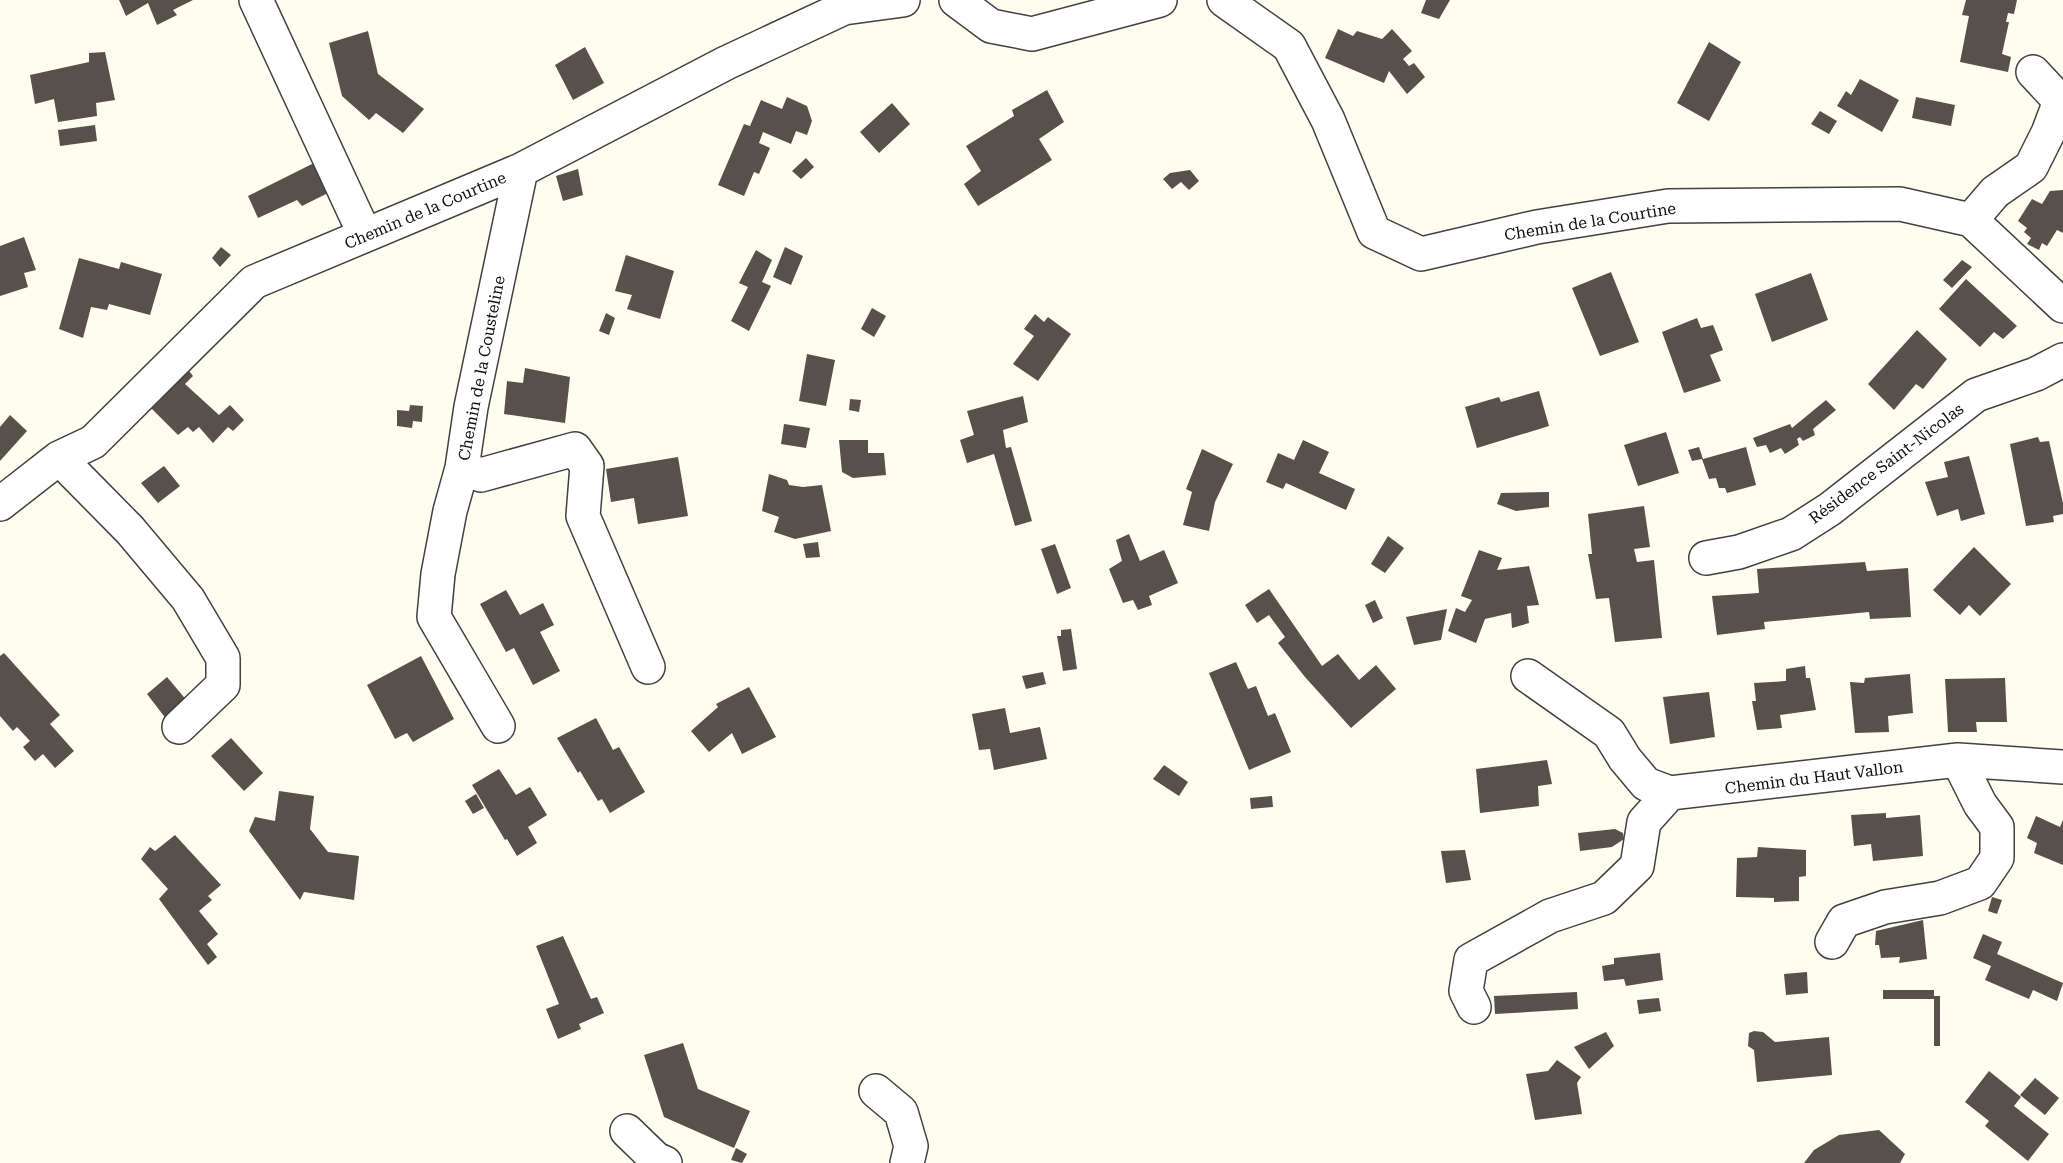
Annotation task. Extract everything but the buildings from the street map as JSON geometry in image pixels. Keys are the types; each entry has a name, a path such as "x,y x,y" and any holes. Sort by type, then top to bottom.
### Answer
{"street":[{"path":"256,0 365,235"},
{"name":"Chemin de la Courtine","path":"0,504 59,458 93,441 107,430 254,282 520,170 844,4 903,0"},
{"path":"956,0 991,26 1032,34 1160,0"},
{"name":"Chemin de la Courtine","path":"1224,0 1289,46 1328,120 1374,232 1421,254 1537,227 1668,206 1900,204 1971,220"},
{"path":"2033,72 2060,101 2048,133 2031,167 1995,192 1971,220 2063,306"},
{"name":"Chemin de la Cousteline","path":"520,170 471,407 462,468 481,475 575,449 587,466 583,516 648,667"},
{"name":"Résidence Saint-Nicolas","path":"1706,558 1739,552 1791,534 1830,509 1976,395 2036,374 2063,360"},
{"path":"59,458 130,530 188,599 224,658 223,685 179,727"},
{"path":"462,468 448,521 438,574 434,617 498,726"},
{"path":"1474,1007 1466,991 1471,960 1550,916 1604,898 1637,866 1644,822 1670,793 1646,784 1625,759 1609,733 1528,676"},
{"path":"1832,942 1844,921 1885,907 1940,898 1980,883 1997,858 1997,827 1980,804 1958,760"},
{"name":"Chemin du Haut Vallon","path":"1670,793 1958,760 2063,767"},
{"path":"876,1091 901,1112 911,1146 907,1163"},
{"path":"627,1131 656,1160 665,1163"}]}
